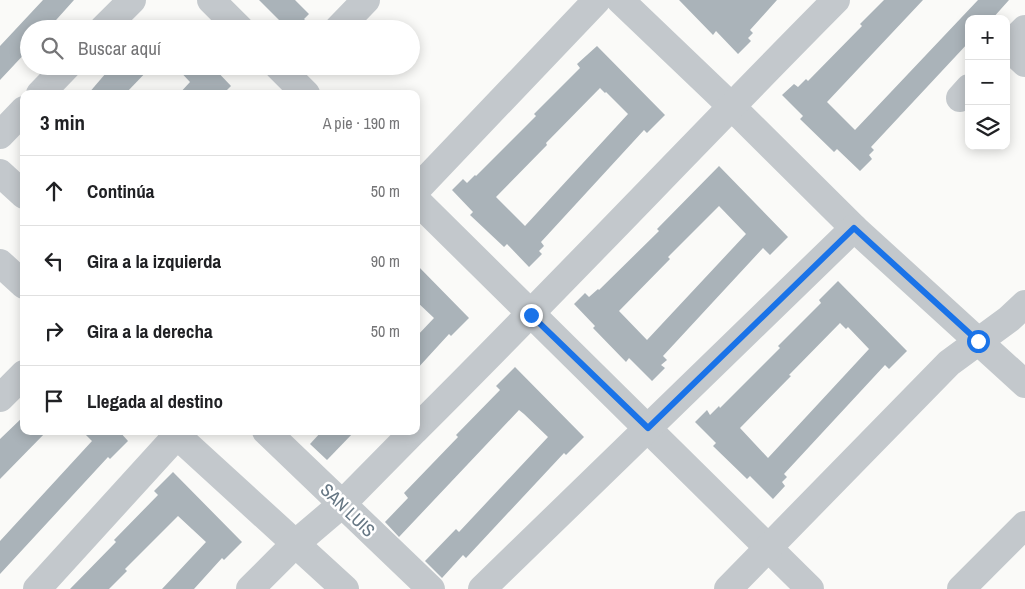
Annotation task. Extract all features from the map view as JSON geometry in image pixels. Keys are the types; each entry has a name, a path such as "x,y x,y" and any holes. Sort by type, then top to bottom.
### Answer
{"street":[{"path":"113,20 132,0"},
{"path":"212,0 231,20"},
{"path":"347,20 366,0"},
{"path":"420,186 598,0"},
{"path":"620,0 731,106 854,228 1025,384"},
{"path":"420,425 531,315 731,106 836,0"},
{"path":"44,90 58,75"},
{"path":"0,135 20,114"},
{"path":"0,172 20,192"},
{"path":"420,204 810,589"},
{"path":"482,589 854,228"},
{"path":"0,263 20,281"},
{"path":"728,589 949,363 1009,319 1025,304"},
{"path":"0,398 20,378"},
{"path":"36,589 174,435"},
{"path":"178,435 294,544 346,589"},
{"name":"SAN LUIS","path":"270,435 431,589"},
{"path":"250,589 294,544 342,504 410,435"},
{"path":"961,589 1025,525"}],"building":[{"path":"43,0 74,0 56,20 24,20"},
{"path":"259,0 295,0 309,14 305,20 279,20"},
{"path":"679,0 777,0 750,30 753,33 748,38 751,41 738,54 716,31 713,35"},
{"path":"884,0 923,0 827,102 855,130 978,0 1009,0 996,15 965,15 965,46 871,147 874,150 869,155 872,159 860,171 837,149 834,152 800,119 803,116 782,95 794,84 798,87 806,79 808,81 862,26 860,24"},
{"path":"20,25 20,59 0,80 0,46"},
{"path":"597,46 665,115 647,133 644,130 541,242 544,246 539,251 542,254 529,267 507,244 504,247 470,215 473,212 452,190 463,179 467,183 476,176 536,116 534,114 580,68 577,64","holes":["600,88 628,114 525,226 496,197"]},
{"path":"104,75 143,75 129,90 91,90"},
{"path":"183,75 221,75 231,86 227,90 183,90 190,82"},
{"path":"719,166 788,237 770,255 763,248 663,356 667,360 661,365 665,368 652,381 629,358 626,362 593,328 595,326 574,304 585,293 589,297 599,290 659,231 657,229","holes":["719,206 746,234 647,340 619,311 670,259 668,257"]},
{"path":"420,268 469,318 451,336 449,334 420,366 420,333 434,318 420,305"},
{"path":"838,281 907,351 889,369 885,365 784,474 787,477 782,482 785,486 773,499 750,476 747,479 713,446 716,443 695,422 707,410 710,415 719,406 720,408 780,348 778,346 821,303 819,300","holes":["840,323 846,329 848,327 869,349 768,458 740,428"]},
{"path":"515,367 584,437 566,455 564,453 466,558 463,555 442,578 425,561 456,529 459,532 548,437 519,410 399,537 385,522 408,498 404,493 458,437 456,435 500,390 496,386"},
{"path":"20,420 20,435 43,435 0,479 0,439"},
{"path":"86,435 123,435 128,441 110,459 108,457 0,574 0,541 92,441"},
{"path":"318,435 351,435 327,460 310,444"},
{"path":"173,472 242,542 224,560 222,558 194,589 162,589 206,542 178,516 125,569 127,571 109,589 70,589 158,495 154,491"}],"route":[{"path":"531,315 648,428 854,228 978,341"}]}
